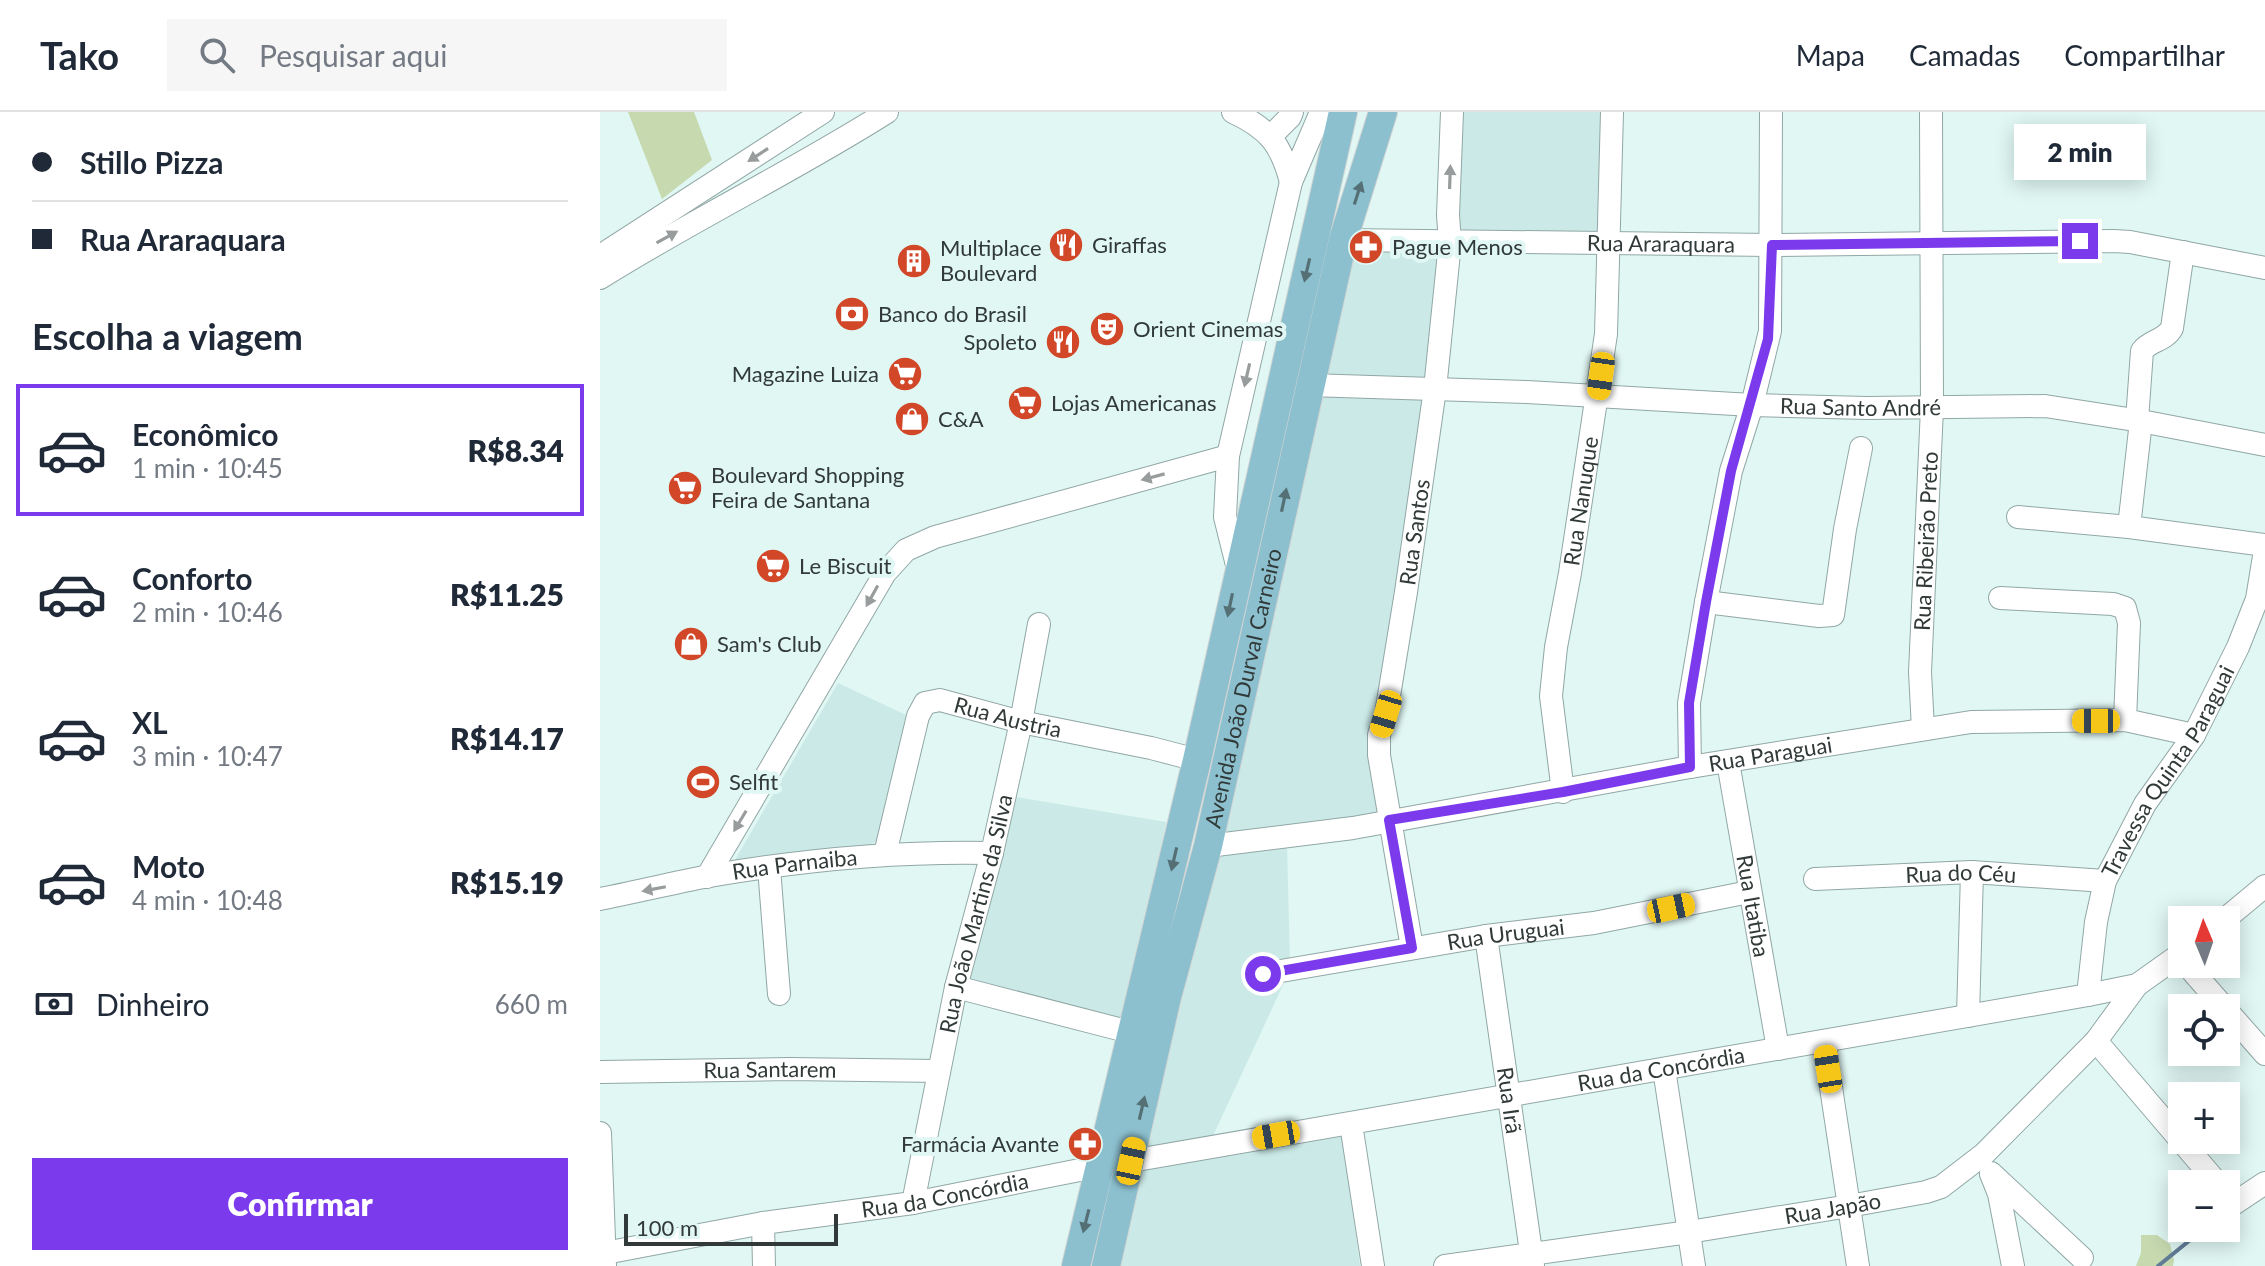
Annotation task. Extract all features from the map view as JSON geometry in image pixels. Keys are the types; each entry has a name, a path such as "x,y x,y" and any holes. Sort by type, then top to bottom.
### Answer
{"main road":[{"name":"Avenida João Durval Carneiro","path":"1076,1266 1197,760 1343,112"},
{"name":"Avenida João Durval Carneiro","path":"1106,1266 1167,997 1208,846 1343,240 1383,112"}],"street":[{"path":"600,278 887,112"},
{"path":"1233,112 1252,121 1271,136 1285,158 1291,182"},
{"path":"1271,136 1292,112"},
{"path":"1238,569 1225,517 1228,456 1291,182 1321,112"},
{"name":"Rua Santos","path":"1412,948 1389,820 1379,735 1386,714 1404,607 1435,389 1450,243 1452,112"},
{"name":"Rua Nanuque","path":"1563,792 1551,696 1556,647 1606,334 1612,112"},
{"path":"1690,767 1689,703 1706,602 1731,471 1752,405 1770,331 1771,112"},
{"name":"Rua Ribeirão Preto","path":"1923,729 1920,672 1932,408 1931,112"},
{"path":"600,256 816,116 826,150"},
{"name":"Rua Araraquara","path":"1343,240 1772,245 2114,241 2265,268"},
{"path":"2129,527 2142,351 2172,328 2183,252"},
{"name":"Rua Santo André","path":"1309,385 1752,405 2045,406 2139,420 2265,445"},
{"path":"1706,602 1819,616 1833,615 1861,448"},
{"path":"707,877 896,558 935,537 1228,456"},
{"path":"2018,517 2129,527 2264,557"},
{"name":"Travessa Quinta Paraguai","path":"2088,995 2096,922 2105,881 2145,804 2194,735 2249,622 2257,599 2264,557"},
{"path":"2000,598 2113,604 2125,608 2129,623 2125,720"},
{"name":"Rua João Martins da Silva","path":"913,1203 956,987 992,853 1039,624"},
{"name":"Rua Austria","path":"885,854 918,716 925,703 940,700 1021,722 1197,760"},
{"name":"Rua Paraguai","path":"1208,846 1330,832 1690,767 1971,722 2125,720 2194,735"},
{"name":"Rua Itatiba","path":"1728,762 1778,1049"},
{"name":"Rua Parnaiba","path":"600,899 707,877 885,854 992,853"},
{"path":"769,868 779,994"},
{"path":"1968,1016 1972,872"},
{"name":"Rua do Céu","path":"1815,879 1972,872 2105,881"},
{"path":"2240,907 2265,886"},
{"name":"Rua Uruguai","path":"1263,974 1486,936 1594,923 1749,892"},
{"name":"Rua Irã","path":"1486,936 1511,1094 1532,1260"},
{"name":"Rua da Concórdia","path":"1131,1161 2088,995 2137,985 2168,963"},
{"path":"2198,978 2265,1054"},
{"name":"Rua Japão","path":"1445,1266 1532,1260 1849,1206 1941,1187 1988,1164 2096,1041 2137,985"},
{"path":"956,987 1130,1032"},
{"path":"1824,1041 1858,1266"},
{"path":"2096,1041 2206,1170"},
{"name":"Rua Santarem","path":"600,1072 789,1069 939,1071"},
{"path":"1664,1069 1694,1266"},
{"path":"1351,1124 1373,1266"},
{"path":"600,1133 603,1258"},
{"path":"1988,1164 2082,1258"},
{"path":"1988,1164 1999,1194 2011,1257"},
{"name":"Rua da Concórdia","path":"603,1258 763,1223 913,1203 1100,1166"},
{"path":"2240,1196 2265,1183"},
{"path":"763,1223 764,1266"},
{"path":"2011,1257 2028,1234 2051,1230"}],"shaded area":[{"path":"1460,112 1604,112 1608,234 1454,238"},
{"path":"1347,249 1443,249 1430,379 1318,377"},
{"path":"1314,388 1430,392 1372,746 1386,817 1211,843"},
{"path":"838,683 906,715 879,839 868,848 732,865"},
{"path":"1016,797 1166,822 1127,1025 965,982"},
{"path":"1287,847 1290,960 1252,968 1252,984 1289,972 1212,1138 1145,1148 1215,856"},
{"path":"1342,1134 1360,1266 1117,1266 1137,1167"}],"green space":[{"path":"628,112 694,112 712,160 662,199"},
{"path":"2141,1235 2157,1235 2170,1244 2173,1266 2136,1266 2141,1253"}],"waterway":[{"path":"2158,1266 2188,1242"}],"place":[{"name":"Giraffas","path":"1066,245"},
{"name":"Pague Menos","path":"1366,247"},
{"name":"Multiplace Boulevard","path":"914,261"},
{"name":"Banco do Brasil","path":"852,314"},
{"name":"Orient Cinemas","path":"1107,329"},
{"name":"Spoleto","path":"1063,342"},
{"name":"Magazine Luiza","path":"905,374"},
{"name":"Lojas Americanas","path":"1025,403"},
{"name":"C&A","path":"912,419"},
{"name":"Boulevard Shopping Feira de Santana","path":"685,488"},
{"name":"Le Biscuit","path":"773,566"},
{"name":"Sam's Club","path":"691,644"},
{"name":"Selfit","path":"703,782"},
{"name":"Farmácia Avante","path":"1085,1144"}],"route":[{"path":"1263,974 1412,948 1389,820 1563,792 1690,767 1687,728 1694,670 1731,471 1752,405 1768,339 1772,245 2080,241"}]}
